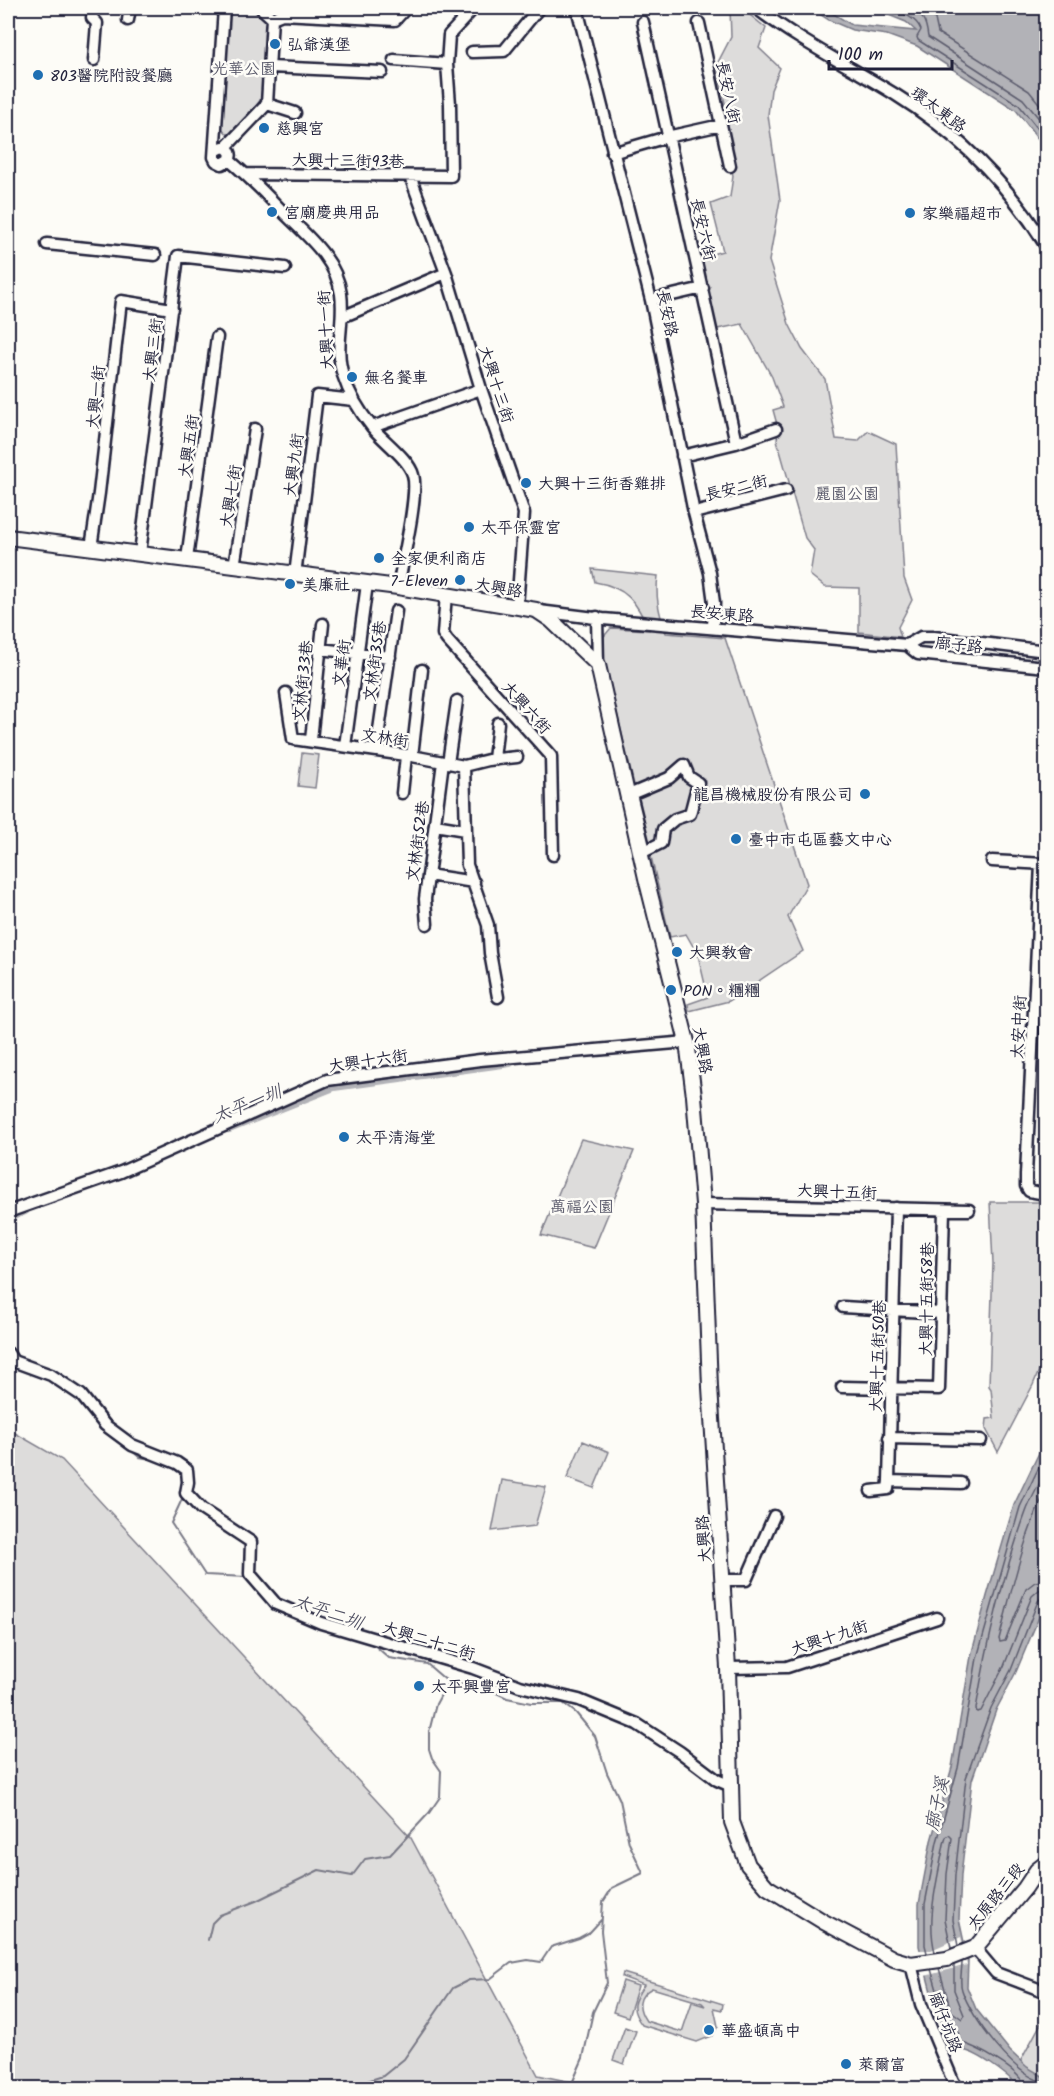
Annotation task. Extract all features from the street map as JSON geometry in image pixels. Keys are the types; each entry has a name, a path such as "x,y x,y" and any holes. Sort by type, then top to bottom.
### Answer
{"main road":[{"name":"大興路","path":"8,537 398,587 536,610 551,620 598,665 646,878 687,1042 694,1096 703,1204 710,1387 728,1668 734,1830 748,1865 767,1887 824,1922 894,1959 914,1964"},
{"name":"太原路三段","path":"972,1949 1037,1870 1047,1863"},
{"path":"914,1964 946,1959 972,1949"}],"street":[{"path":"93,8 92,18 97,23 94,60"},
{"path":"128,20 130,8"},
{"path":"220,149 224,8"},
{"path":"261,8 279,13 395,20 406,8"},
{"path":"394,60 447,64 449,35 474,8"},
{"path":"472,52 504,51 538,8"},
{"name":"長安路","path":"577,8 651,300 694,513 710,573 714,603 713,628"},
{"name":"環太東路","path":"756,8 797,36 908,103 966,148 1030,219 1047,246"},
{"path":"220,149 267,104 270,67 279,13"},
{"name":"長安六街","path":"643,22 736,443"},
{"name":"長安八街","path":"699,23 730,166"},
{"name":"大興十三街93巷","path":"245,174 451,176 447,64"},
{"path":"270,67 382,72"},
{"path":"267,104 295,113"},
{"path":"612,153 720,124"},
{"name":"大興十一街","path":"220,149 214,157 218,163 225,164 229,160 245,174 314,241 334,270 341,294 342,317 338,348 343,375 354,400 372,427 413,474 413,498 398,587"},
{"name":"大興十三街","path":"410,176 446,273 524,513 517,607"},
{"path":"47,244 155,255"},
{"name":"大興三街","path":"140,553 178,256 285,268"},
{"path":"342,317 446,273"},
{"path":"651,300 703,288"},
{"name":"大興一街","path":"91,548 101,482 121,301 172,309"},
{"name":"大興五街","path":"188,559 217,337"},
{"path":"372,427 482,389"},
{"name":"大興九街","path":"295,575 317,396 354,400"},
{"name":"大興七街","path":"234,567 255,429"},
{"path":"682,456 736,443 776,429"},
{"name":"長安二街","path":"694,513 786,490"},
{"name":"文華街","path":"345,746 367,584"},
{"name":"大興六街","path":"446,594 444,634 447,640 551,756 553,855"},
{"name":"長安東路","path":"536,610 907,645"},
{"name":"文林街35巷","path":"375,751 396,611"},
{"path":"597,617 598,665"},
{"name":"文林街33巷","path":"310,740 323,624"},
{"name":"廍子路","path":"1047,651 934,637 921,637 907,645 918,654 1047,667"},
{"path":"320,649 390,657"},
{"path":"402,793 422,670"},
{"name":"文林街","path":"286,693 293,739 464,766 494,759 517,757"},
{"name":"文林街52巷","path":"427,924 425,899 428,875 457,701"},
{"path":"494,759 498,723"},
{"path":"684,765 689,777 698,783 690,814 675,819 663,829 661,843 645,851 631,794 669,778 684,765"},
{"path":"464,766 467,865 488,925 498,997"},
{"path":"435,825 465,830"},
{"path":"992,861 1044,864"},
{"name":"太安中街","path":"1044,864 1026,1186 1029,1191 1047,1194"},
{"path":"428,875 474,882"},
{"name":"大興十六街","path":"8,1212 121,1172 327,1080 480,1060 631,1045 687,1042"},
{"name":"大興十五街","path":"703,1204 969,1210"},
{"name":"大興十五街50巷","path":"889,1481 896,1208"},
{"name":"大興十五街58巷","path":"891,1388 939,1389 944,1210"},
{"path":"843,1307 941,1312"},
{"name":"大興二十二街","path":"8,1353 13,1361 51,1376 81,1395 105,1425 132,1445 177,1463 187,1470 186,1493 201,1509 251,1542 250,1574 276,1604 321,1623 472,1668 520,1686 579,1700 637,1724 717,1780 731,1786"},
{"path":"842,1387 891,1388"},
{"path":"889,1438 981,1440"},
{"path":"871,1491 888,1489 889,1481 961,1483"},
{"path":"723,1580 746,1580 774,1516"},
{"name":"大興十九街","path":"728,1668 787,1666 937,1618"},
{"path":"972,1949 996,1973 1047,1992"},
{"name":"廍仔坑路","path":"914,1964 921,2004 958,2088"}],"green space":[{"name":"光華公園","path":"226,8 260,8 268,15 264,95 232,139 218,124"},
{"name":"麗園公園","path":"730,8 741,8 766,28 759,48 780,68 771,90 768,115 780,200 769,261 789,324 802,349 825,379 836,439 858,441 868,431 896,444 904,578 912,600 898,627 901,637 859,632 859,588 825,587 810,575 814,550 805,538 777,440 778,428 773,410 783,407 772,377 742,324 717,329 700,257 723,251 711,204 730,197 733,176 721,105 725,103 716,66 731,37"},
{"path":"592,569 658,576 658,605 666,633 725,638 807,884 788,917 803,951 729,1001 689,1011 688,1004 708,997 698,955 686,934 670,937 600,641 611,628 649,630 640,611 629,597 606,584 595,582"},
{"path":"302,753 319,755 315,788 298,786"},
{"name":"萬福公園","path":"581,1139 634,1151 594,1248 541,1235"},
{"path":"990,1202 1046,1202 1046,1354 1033,1385 998,1452 986,1429 987,1419 994,1418 989,1386 993,1263"},
{"path":"8,1429 62,1460 411,1838 538,2075 600,2088 8,2088"},
{"path":"583,1441 609,1452 594,1488 567,1478"},
{"path":"502,1480 546,1487 535,1526 492,1531"},
{"path":"623,1973 723,2004 722,2010 714,2008 718,2026 712,2036 697,2042 642,2025 635,2014 634,2005 644,1985 622,1977","holes":["652,1988 702,2003 705,2006 692,2002 682,2032 646,2021 640,2007 643,1995"]},
{"path":"623,1981 638,1986 628,2017 613,2012"},
{"path":"1046,2014 1046,2088 1006,2088"},
{"path":"625,2027 636,2031 624,2064 613,2060"}],"water":[{"path":"810,8 824,8 852,25 916,31 906,22 871,8 1046,8 1046,149 1016,110 917,46 887,35 852,30 829,20"},
{"path":"1046,1438 1046,1594 1016,1672 996,1710 972,1780 961,1875 959,1919 968,1961 967,1987 976,2009 1010,2051 1027,2067 1046,2078 1046,2088 1021,2088 982,2058 957,2049 952,2042 953,2031 939,2019 919,1946 919,1904 931,1841 952,1767 971,1656 987,1596 1014,1505"}],"pier":[{"path":"961,1937 967,1965 925,1976 917,1950 931,1950"}],"waterway":[{"name":"太平一圳","path":"229,1129 334,1087 510,1063"},
{"name":"太平一圳","path":"8,1218 25,1211"},
{"name":"太平二圳","path":"40,1376 54,1383"},
{"name":"太平二圳","path":"130,1449 139,1457 157,1460"},
{"name":"太平二圳","path":"183,1497 171,1523 205,1575 247,1577"},
{"name":"太平二圳","path":"372,1643 389,1658 427,1664 448,1682 484,1687 507,1698 531,1703 563,1703 576,1713 595,1736 607,1773 620,1800 629,1843 643,1873 612,1888 603,1902 601,1931 607,1983 593,2012 583,2058 570,2088"},
{"path":"208,1940 212,1923 220,1915 256,1901 319,1870 352,1876 365,1859 390,1855 429,1813 440,1797 441,1771 429,1749 429,1732 436,1704 448,1682"},
{"path":"345,2088 383,2076 404,2059 453,1988 469,1980 490,1979 511,1963 528,1960 541,1962 551,1947 579,1938 590,1932 601,1920"}],"place":[{"name":"弘爺漢堡","path":"275,44"},
{"name":"803醫院附設餐廳","path":"38,75"},
{"name":"慈興宮","path":"264,128"},
{"name":"宮廟慶典用品","path":"272,212"},
{"name":"家樂福超市","path":"910,213"},
{"name":"無名餐車","path":"352,377"},
{"name":"大興十三街香雞排","path":"526,483"},
{"name":"太平保靈宮","path":"469,527"},
{"name":"全家便利商店","path":"379,558"},
{"name":"7-Eleven","path":"460,580"},
{"name":"美廉社","path":"290,584"},
{"name":"龍昌機械股份有限公司","path":"865,794"},
{"name":"臺中市屯區藝文中心","path":"736,839"},
{"name":"大興教會","path":"677,952"},
{"name":"PON。糰糰","path":"671,990"},
{"name":"太平清海堂","path":"344,1137"},
{"name":"太平興豐宮","path":"419,1686"},
{"name":"華盛頓高中","path":"709,2030"},
{"name":"萊爾富","path":"846,2064"}],"water label":[{"name":"廍子溪","path":"937,1804"}]}
